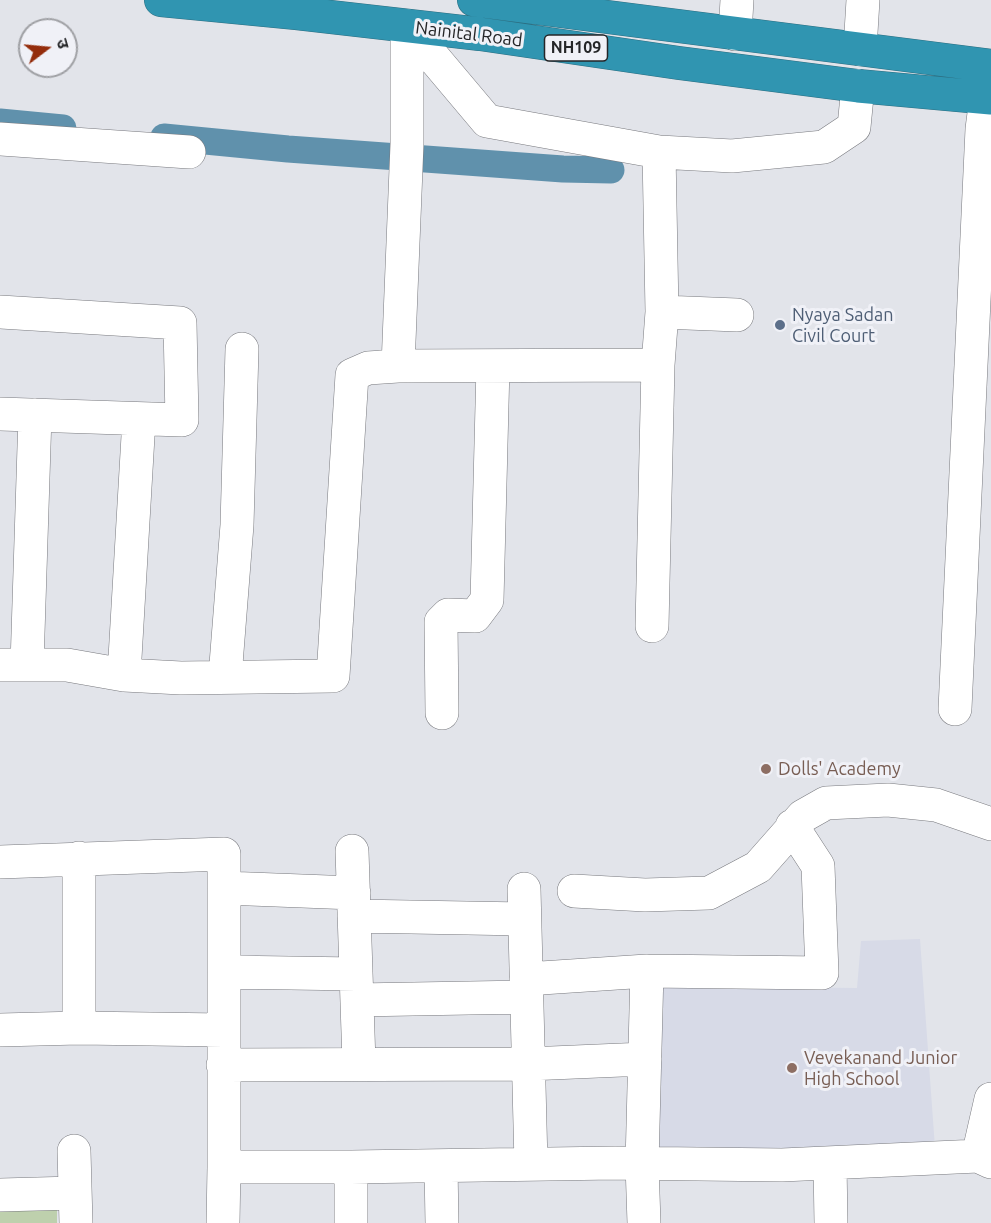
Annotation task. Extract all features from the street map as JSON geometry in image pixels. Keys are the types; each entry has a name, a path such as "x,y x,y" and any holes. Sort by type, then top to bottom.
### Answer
{"highway":[{"name":"Nainital Road","path":"480,0 991,66"},
{"path":"480,0 480,34"},
{"name":"Nainital Road","path":"172,1 296,13 407,13 480,34 679,63 858,86 943,94 985,117"},
{"path":"858,86 860,49"},
{"path":"943,94 948,60"}],"street":[{"path":"735,34 737,0"},
{"path":"860,49 863,0"},
{"path":"407,13 487,121 659,152 732,156 824,147 854,126 858,86"},
{"path":"398,366 406,157 407,13"},
{"path":"955,709 985,117"},
{"path":"0,139 189,152"},
{"path":"652,626 658,365 662,312 659,152"},
{"path":"0,312 180,323 182,420 0,414"},
{"path":"662,312 737,315"},
{"path":"225,677 237,525 242,349"},
{"path":"35,415 13,665 67,664 124,675 181,678 333,676 352,375 368,368 398,366 658,365"},
{"path":"442,713 441,622 448,615 475,616 487,600 493,366"},
{"path":"124,675 139,418"},
{"path":"574,891 645,895 709,893 758,867 792,826 803,816 826,803 888,800 936,805 991,824"},
{"path":"224,972 357,987 526,988 647,971 822,973 818,866 792,826"},
{"path":"352,851 359,1063"},
{"path":"0,862 224,854 223,1223"},
{"path":"79,858 79,1028"},
{"path":"224,888 354,904 524,904 531,1164"},
{"path":"644,1223 642,1164 647,971"},
{"path":"0,1030 79,1028 223,1030"},
{"path":"223,1065 528,1064 645,1059"},
{"path":"224,1167 531,1164 782,1165 985,1159 991,1099"},
{"path":"0,1195 75,1208 74,1151"},
{"path":"830,1163 831,1223"},
{"path":"441,1166 442,1223"},
{"path":"351,1167 351,1223"}],"shaded area":[{"name":"Vevekanand Junior High School","path":"920,939 935,1148 655,1153 655,986 857,988 861,941"}],"green space":[{"path":"0,1209 57,1209 57,1223 0,1223"}],"waterway":[{"path":"0,122 63,128"},
{"path":"164,137 288,149 563,169 611,170"}],"place":[{"name":"Nyaya Sadan Civil Court","path":"780,325"},
{"name":"Dolls' Academy","path":"766,769"},
{"name":"Vevekanand Junior High School","path":"792,1068"}]}
